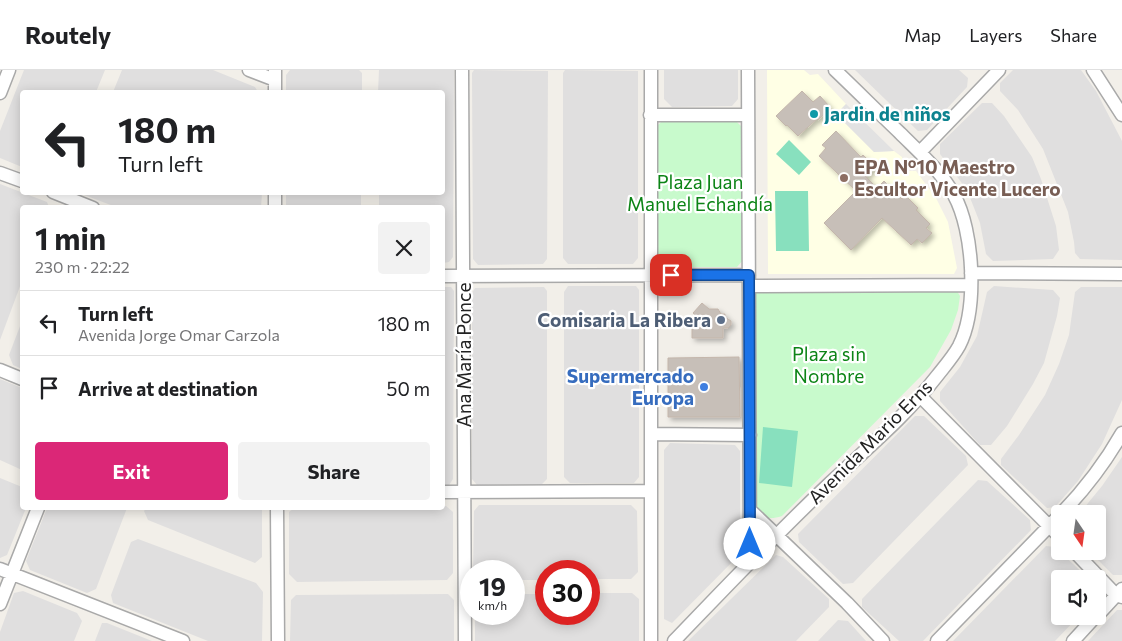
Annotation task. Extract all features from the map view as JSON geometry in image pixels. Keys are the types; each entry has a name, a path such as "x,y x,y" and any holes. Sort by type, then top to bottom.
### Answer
{"street":[{"path":"0,93 9,70"},
{"path":"249,70 275,81"},
{"name":"Ana María Ponce","path":"462,70 465,641"},
{"path":"651,70 651,641"},
{"path":"748,70 750,562"},
{"name":"Avenida Mario Erns","path":"674,641 777,534 921,396 959,346 965,331 971,279 967,234 962,213 954,195 920,152 835,70"},
{"path":"920,152 999,70"},
{"path":"1093,70 1122,115"},
{"path":"650,115 748,115"},
{"path":"0,173 20,180"},
{"path":"60,195 86,205"},
{"path":"445,276 651,275 749,280 971,279 1122,274"},
{"path":"0,370 20,378"},
{"path":"921,396 1049,526 937,641"},
{"path":"1070,505 1098,472 1122,433"},
{"path":"651,434 750,435"},
{"path":"445,492 651,491"},
{"path":"0,604 6,572 37,510"},
{"path":"277,510 278,641"},
{"path":"750,510 777,534 883,641"},
{"path":"1084,560 1120,594 1106,607"},
{"path":"6,572 183,641"},
{"path":"1073,641 1088,625"}],"shaded area":[{"path":"24,70 105,70 97,90 20,90 20,166 0,158 0,131"},
{"path":"122,70 213,70 255,87 257,90 114,90"},
{"path":"290,70 359,70 362,73 362,90 286,90 286,75"},
{"path":"379,70 454,70 453,257 449,262 445,263 445,205 379,205 379,195 445,195 445,90 378,90"},
{"path":"474,70 548,71 547,259 543,264 478,265 473,259 472,73"},
{"path":"565,70 638,71 638,258 633,264 568,264 563,258 563,73"},
{"path":"664,70 738,70 738,99 732,106 672,107 664,99"},
{"name":"EPA Nº10 Maestro Escultor Vicente Lucero","path":"767,70 804,70 810,75 818,74 846,104 837,115 874,152 894,151 902,157 903,164 909,171 916,171 936,198 948,222 957,268 954,274 768,274"},
{"path":"855,70 959,70 968,78 967,87 927,130 918,131"},
{"path":"1013,70 1081,70 1096,91 1122,141 1122,260 1080,259 1075,253 1068,212 1043,149 1018,110 1000,91 1000,83"},
{"path":"982,103 992,103 1004,116 1032,157 1056,226 1059,250 1053,259 993,261 986,254 980,223 967,190 940,154 940,144"},
{"path":"846,104 894,151 874,152 836,114"},
{"path":"0,184 20,192 20,195 29,195 47,202 48,205 20,205 20,286 0,340"},
{"path":"84,195 262,195 261,205 111,205"},
{"path":"286,195 361,195 361,205 286,205"},
{"path":"568,286 636,286 639,290 639,477 634,483 570,483 564,477 564,292"},
{"path":"994,286 1053,290 1060,298 1044,363 1033,384 1007,426 991,445 980,445 940,401 940,392 960,367 977,336 987,292"},
{"path":"445,287 451,287 454,291 453,479 449,485 445,485"},
{"path":"544,287 547,291 547,479 542,484 477,485 472,479 472,293 475,288"},
{"path":"1081,287 1122,287 1122,400 1102,444 1078,481 1057,505 1051,505 1051,508 1047,508 1001,465 1001,459 1045,395 1059,364 1069,335 1075,292"},
{"path":"20,326 20,368 13,365 9,355"},
{"path":"0,379 20,387 20,469 0,460"},
{"path":"915,416 924,416 966,456 968,465 853,583 843,584 799,542 798,534"},
{"path":"670,443 735,445 740,451 740,554 672,623 664,619 664,450"},
{"path":"1122,457 1122,575 1113,575 1098,560 1106,560 1106,505 1086,505"},
{"path":"0,478 20,486 20,510 25,510 7,555 0,558"},
{"path":"978,480 987,481 1030,520 1031,530 923,641 899,641 862,607 862,599"},
{"path":"479,505 631,505 637,511 638,572 631,579 600,579 600,560 535,560 535,580 525,580 525,560 473,560 474,511"},
{"path":"446,506 453,512 453,573 447,580 297,582 289,574 289,512 292,510 445,510"},
{"path":"46,510 126,510 96,589 87,593 30,570 26,561"},
{"path":"262,510 262,557 255,563 148,520 144,511"},
{"path":"138,539 256,583 263,592 262,641 208,641 113,603 111,595 131,542"},
{"path":"1046,546 1051,547 1051,560 1069,560 1079,570 1051,570 1051,625 1070,625 1055,641 953,641"},
{"path":"776,555 783,557 829,599 829,607 796,641 688,641"},
{"path":"23,591 77,613 82,621 74,641 0,641 0,632 14,593"},
{"path":"600,593 632,593 639,599 639,641 475,641 475,625 525,625 525,594 535,594 535,625 600,625"},
{"path":"448,594 454,600 454,641 290,641 291,600 296,595"},
{"path":"1117,610 1122,610 1122,641 1088,641 1103,625 1106,625 1106,622"},
{"path":"838,620 848,621 866,641 818,641"},
{"path":"102,623 107,623 152,641 95,641"}],"green space":[{"name":"Plaza Juan Manuel Echandía","path":"663,120 736,121 741,126 743,260 737,267 664,267 658,262 658,125"},
{"path":"789,140 811,162 799,175 776,154"},
{"path":"775,191 808,191 809,251 776,251"},
{"name":"Plaza sin Nombre","path":"754,291 957,291 960,296 958,310 951,330 930,367 782,516 776,518 763,516 758,509 755,498 756,315"},
{"path":"763,427 798,431 792,487 759,483"}],"building":[{"path":"802,91 813,102 820,96 831,108 798,136 776,116"},
{"name":"EPA Nº10 Maestro Escultor Vicente Lucero","path":"836,131 861,157 863,155 876,167 866,177 877,188 884,181 902,199 906,196 918,208 916,210 930,224 926,228 932,233 922,243 917,239 911,245 882,218 851,250 824,223 856,191 819,156 826,148 822,145"},
{"name":"Comisaria La Ribera","path":"702,303 709,309 718,309 721,314 725,314 725,317 731,321 731,325 728,328 723,328 723,338 692,338 692,328 708,327 693,313"},
{"name":"Supermercado Europa","path":"739,357 740,417 668,417 668,358"}],"place":[{"name":"Jardin de niños","path":"814,114"},
{"name":"EPA Nº10 Maestro Escultor Vicente Lucero","path":"844,178"},
{"name":"Comisaria La Ribera","path":"721,320"},
{"name":"Supermercado Europa","path":"704,387"}],"route":[{"path":"671,275 749,275 750,544"}]}
